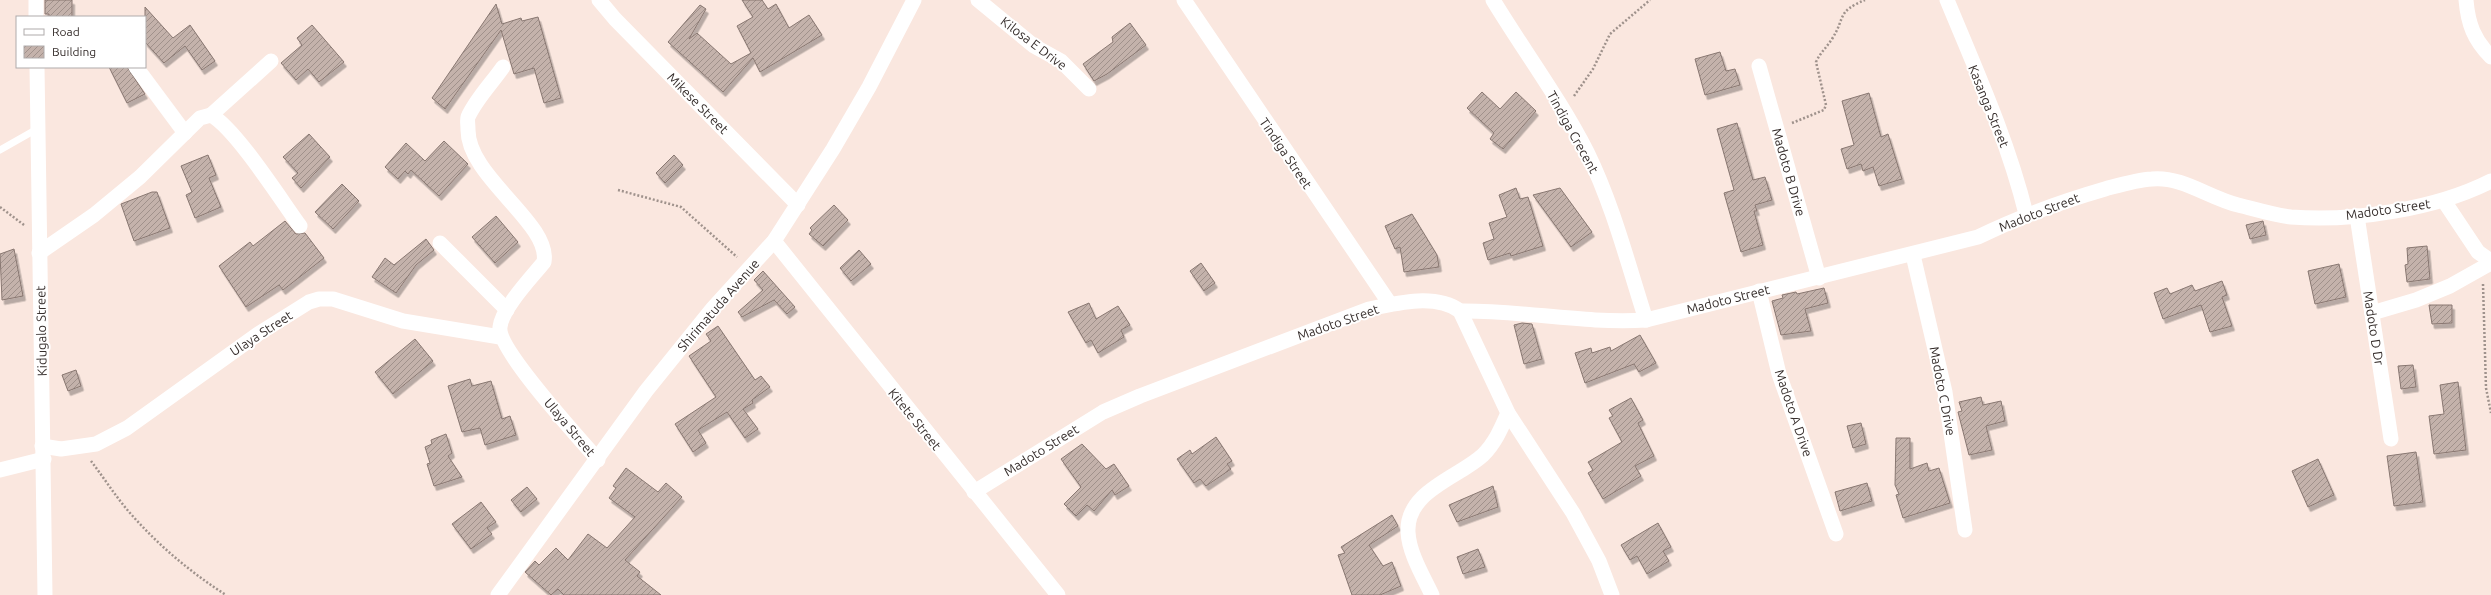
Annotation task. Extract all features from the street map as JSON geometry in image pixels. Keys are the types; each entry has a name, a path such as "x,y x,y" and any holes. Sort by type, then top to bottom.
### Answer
{"street":[{"path":"36,0 36,16"},
{"name":"Mikese Street","path":"599,0 615,20 798,205"},
{"name":"Shirimatuda Avenue","path":"498,595 598,460 646,391 713,308 774,241 798,205 869,87 914,0"},
{"name":"Kilosa E Drive","path":"978,0 1034,46 1061,61 1089,88"},
{"name":"Tindiga Street","path":"1184,0 1390,304"},
{"name":"Tindiga Crecent","path":"1494,0 1564,111 1587,153 1601,185 1646,320"},
{"name":"Kasanga Street","path":"1947,0 2018,181 2026,214"},
{"path":"2466,0 2471,27 2476,39 2491,57"},
{"path":"39,253 94,215 140,177 200,118 211,114 270,61"},
{"name":"Madoto B Drive","path":"1759,66 1819,278"},
{"path":"500,337 500,326 506,310 544,262 546,254 543,244 532,229 492,181 475,155 468,140 468,118 503,67"},
{"name":"Kidugalo Street","path":"37,68 45,595"},
{"path":"137,68 185,132"},
{"path":"211,114 222,123 243,149 300,226"},
{"name":"Madoto Street","path":"974,492 1103,412 1307,331 1368,309 1390,304 1435,302 1451,304 1460,311 1492,311 1611,323 1646,320 1759,291 1913,255 1978,237 2026,214 2069,199 2153,178 2183,183 2236,204 2291,217 2357,216 2444,201 2491,182"},
{"path":"2372,313 2416,300 2450,286 2488,264 2478,252 2444,201"},
{"name":"Madoto D Dr","path":"2357,216 2391,439"},
{"name":"Kitete Street","path":"774,241 1058,595"},
{"path":"440,243 506,310"},
{"name":"Madoto C Drive","path":"1913,255 1945,392 1965,530"},
{"name":"Madoto A Drive","path":"1759,291 1779,374 1836,534"},
{"name":"Ulaya Street","path":"0,470 43,453 96,444 127,428 258,334 309,302 319,299 333,299 403,321 500,337 533,383 598,460"},
{"path":"1460,311 1508,413 1573,513 1599,561 1612,595"},
{"path":"1432,595 1415,556 1408,532 1411,513 1425,494 1462,472 1483,454 1497,438 1508,413"}],"lane":[{"path":"0,150 37,129"}],"path":[{"path":"1564,111 1594,69 1610,34 1650,0"},
{"path":"1777,129 1824,110 1826,105 1816,62 1833,38 1842,15 1849,6 1865,0"},
{"path":"618,190 680,207 749,269"},
{"path":"0,207 20,224 39,233"},
{"path":"2488,264 2485,299 2486,388 2491,412"},
{"path":"80,446 129,512 194,574 226,595"}],"building":[{"path":"45,0 72,0 72,16 49,16 49,14 45,14"},
{"path":"742,0 762,0 768,9 776,4 789,28 809,15 822,35 760,72 753,58 723,92 668,42 700,5 706,9 689,39 697,33 731,64 751,53 737,26 753,17"},
{"path":"496,4 502,24 521,18 522,21 538,17 561,98 544,103 534,68 514,74 501,30 445,109 432,98"},
{"path":"145,7 173,38 190,25 215,61 202,70 185,46 164,63 146,43"},
{"path":"1130,23 1146,45 1107,74 1094,81 1083,64 1113,42 1112,37"},
{"path":"312,25 344,62 319,82 308,69 296,80 281,63 302,45 297,38"},
{"path":"1720,52 1726,71 1735,69 1740,85 1705,95 1695,59"},
{"path":"110,68 128,68 145,94 127,103"},
{"path":"1482,92 1500,109 1516,92 1536,111 1503,149 1490,139 1494,133 1467,108"},
{"path":"1869,93 1881,137 1888,134 1902,179 1879,186 1873,167 1863,171 1861,164 1847,169 1841,149 1854,145 1842,101"},
{"path":"1737,123 1753,180 1765,177 1772,200 1755,205 1757,211 1754,211 1763,245 1741,252 1724,193 1734,190 1717,129"},
{"path":"309,134 330,157 301,188 292,178 298,173 283,157"},
{"path":"444,141 468,164 439,196 411,170 408,174 405,171 398,179 385,167 406,143 425,161"},
{"path":"208,155 216,175 209,178 221,207 195,218 186,195 192,192 181,166"},
{"path":"674,155 683,165 665,183 656,173"},
{"path":"342,184 359,201 333,229 315,212"},
{"path":"1516,188 1520,199 1528,197 1543,246 1511,256 1510,253 1488,260 1483,243 1494,239 1489,223 1507,217 1499,195"},
{"path":"1560,188 1592,232 1571,247 1533,195"},
{"path":"152,192 157,192 170,228 134,241 121,204"},
{"path":"834,205 848,220 823,246 809,234 812,230 810,228"},
{"path":"1412,214 1437,255 1439,267 1404,272 1400,247 1395,249 1385,226"},
{"path":"496,216 518,242 495,263 472,237"},
{"path":"285,221 296,234 305,233 324,258 283,290 279,285 246,307 219,266 250,242 253,246"},
{"path":"2263,221 2266,235 2250,239 2246,225"},
{"path":"426,239 434,250 416,265 396,293 372,277 385,258 394,265"},
{"path":"2427,246 2430,279 2407,282 2405,265 2408,264 2407,248"},
{"path":"14,249 23,296 2,300 0,254"},
{"path":"859,250 871,264 851,281 840,268"},
{"path":"1201,263 1215,283 1204,291 1190,271"},
{"path":"2339,264 2346,297 2315,304 2308,271"},
{"path":"763,271 795,307 787,314 774,300 742,317 738,312 763,290 754,280"},
{"path":"2222,281 2227,295 2222,297 2232,326 2210,332 2201,305 2163,319 2154,293 2167,288 2170,294 2192,285 2195,291"},
{"path":"1824,288 1828,303 1805,309 1811,331 1781,335 1772,301 1783,298 1782,295 1796,292 1797,294"},
{"path":"1089,303 1096,319 1118,306 1130,325 1121,330 1124,337 1098,353 1091,340 1086,343 1068,312"},
{"path":"2429,305 2452,305 2452,323 2432,324"},
{"path":"1522,323 1532,324 1542,359 1524,364 1514,325"},
{"path":"718,326 755,380 761,376 770,387 752,400 753,403 743,409 758,429 745,438 727,412 698,430 706,443 693,452 675,424 716,397 689,356 711,341 706,334"},
{"path":"1640,335 1656,363 1639,372 1634,364 1585,383 1575,353 1591,348 1592,353 1610,347 1611,351"},
{"path":"415,339 433,361 393,394 375,372"},
{"path":"2413,365 2416,387 2401,389 2398,366"},
{"path":"76,370 81,386 68,391 62,375"},
{"path":"470,379 472,386 491,381 502,419 510,416 516,435 485,445 480,428 462,432 448,386"},
{"path":"2458,382 2466,450 2434,454 2429,416 2444,414 2440,385"},
{"path":"1981,397 1983,405 2001,401 2005,421 1986,426 1992,450 1969,455 1958,412 1962,411 1959,402"},
{"path":"1631,398 1643,420 1638,423 1654,456 1635,466 1641,476 1603,499 1588,473 1593,470 1588,462 1622,442 1609,418 1613,416 1609,410"},
{"path":"1861,423 1866,444 1853,448 1847,426"},
{"path":"446,434 452,453 448,456 462,477 434,486 427,464 430,463 425,447 432,444 431,440"},
{"path":"1216,437 1232,461 1227,464 1231,469 1206,486 1200,479 1194,483 1177,459 1190,450 1192,454"},
{"path":"1896,438 1910,438 1910,469 1927,463 1929,471 1939,468 1950,503 1903,518 1896,495 1899,494 1895,485"},
{"path":"1082,444 1106,469 1114,464 1129,486 1115,495 1112,490 1094,511 1087,505 1076,516 1064,504 1081,487 1061,459"},
{"path":"2416,452 2423,502 2394,506 2387,456"},
{"path":"2318,459 2334,495 2308,507 2292,471"},
{"path":"626,468 658,492 666,483 682,497 625,560 640,572 637,576 661,595 564,595 558,589 551,595 525,572 535,561 539,565 556,548 568,560 588,534 607,548 635,517 609,498 616,488 613,486"},
{"path":"1867,483 1872,501 1840,511 1835,492"},
{"path":"1493,486 1498,507 1457,522 1449,505"},
{"path":"527,487 537,499 521,512 511,500"},
{"path":"481,502 496,522 487,528 492,534 471,549 452,524"},
{"path":"1392,515 1398,526 1369,545 1383,566 1392,562 1401,586 1380,595 1352,595 1338,555 1345,553 1341,547"},
{"path":"1658,523 1671,547 1663,551 1669,561 1647,574 1637,556 1630,560 1621,545"},
{"path":"1478,549 1485,567 1463,574 1457,557"}]}
